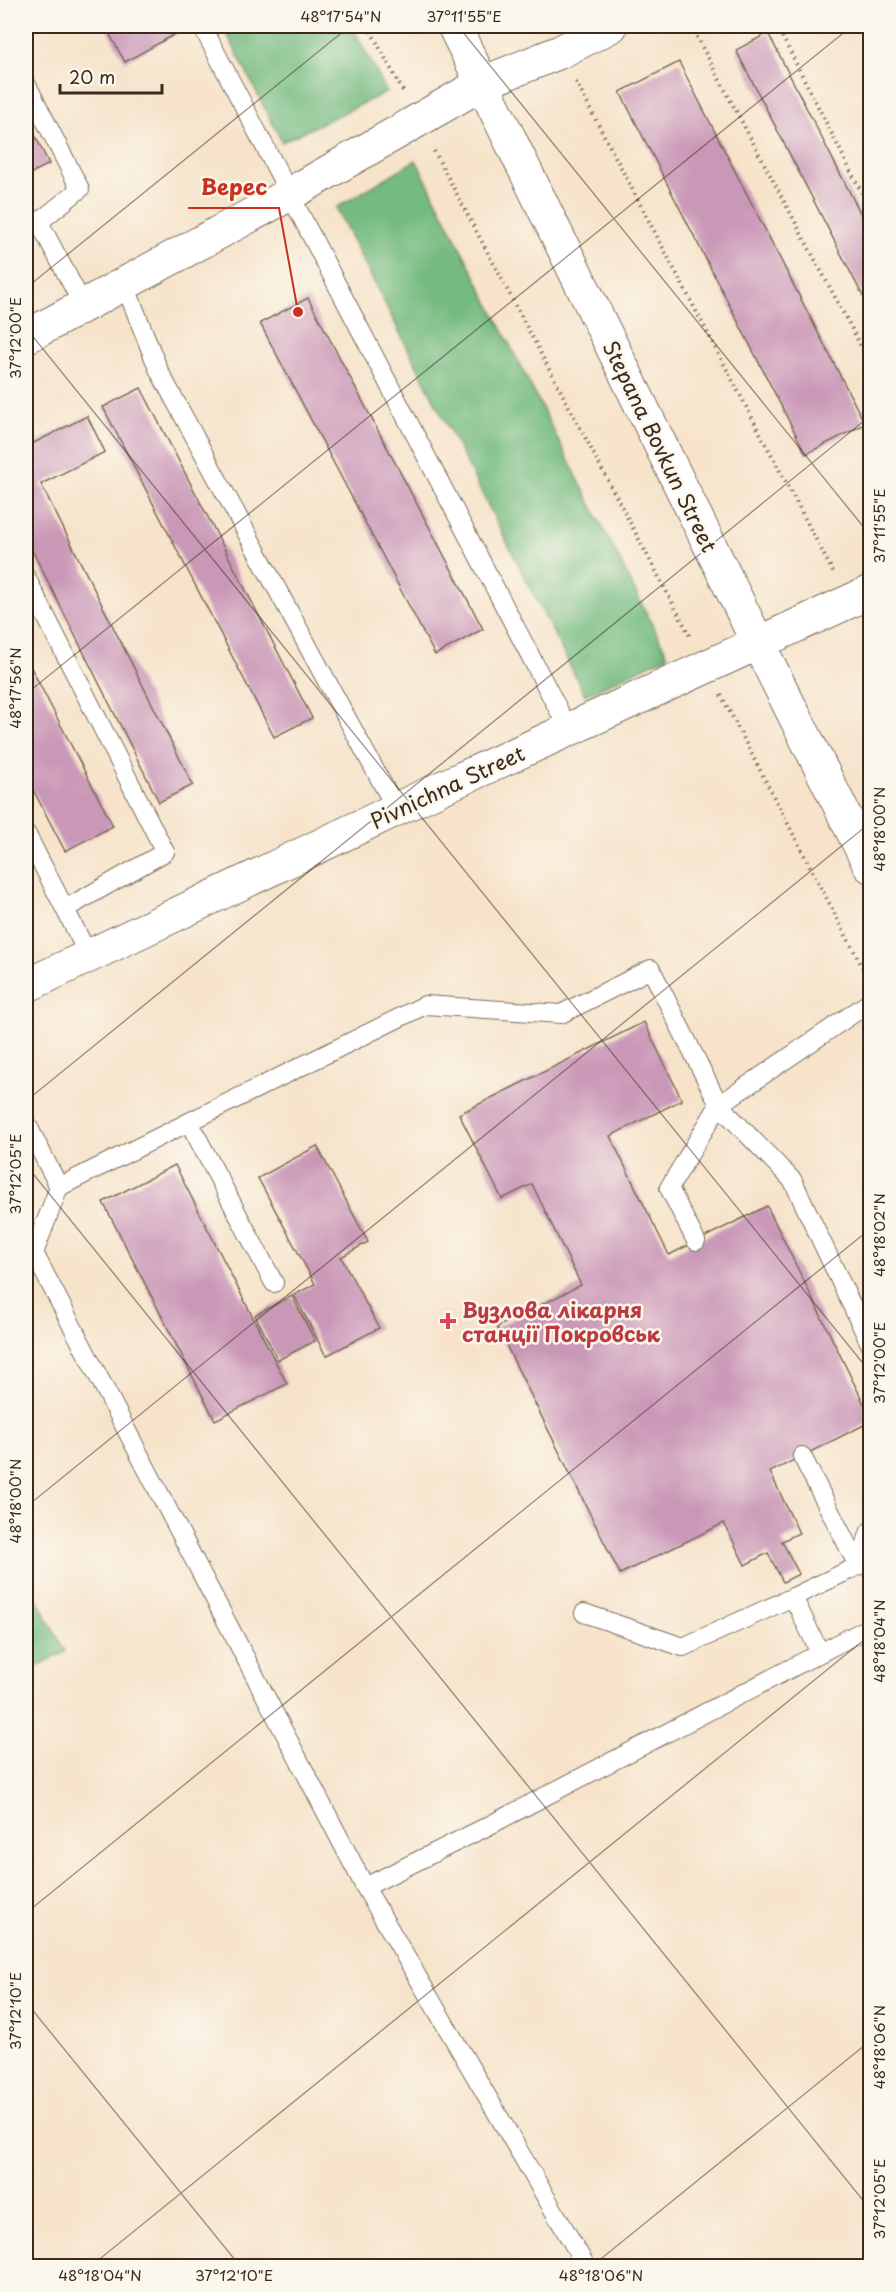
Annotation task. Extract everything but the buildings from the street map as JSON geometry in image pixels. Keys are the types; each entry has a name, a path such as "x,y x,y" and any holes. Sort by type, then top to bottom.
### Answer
{"street":[{"name":"Stepana Bovkun Street","path":"454,26 870,866"},
{"path":"26,337 290,194 483,83 560,52 611,26"},
{"name":"Pivnichna Street","path":"26,986 396,809 860,597"}],"lane":[{"path":"202,26 569,730"},
{"path":"26,83 80,189 32,222 84,307"},
{"path":"125,285 159,371 396,809"},
{"path":"26,577 165,852 65,909"},
{"path":"26,834 89,956"},
{"path":"586,2266 364,1887 34,1253 59,1187 425,1005 561,1014 651,969 719,1105 793,1181 870,1344"},
{"path":"696,1241 669,1188 719,1105 870,1002"},
{"path":"26,1122 59,1187"},
{"path":"189,1122 274,1283"},
{"path":"802,1456 858,1566"},
{"path":"584,1613 683,1647 858,1566 870,1531"},
{"path":"793,1597 820,1653"},
{"path":"364,1887 488,1826 870,1627"}],"path":[{"path":"368,26 707,666 870,983"},
{"path":"691,26 870,363"},
{"path":"777,26 870,209"},
{"path":"560,52 860,597"}],"green space":[{"path":"223,26 352,26 387,92 282,142"},
{"path":"416,160 668,656 585,695 336,208"},
{"path":"26,1578 65,1652 26,1673"}],"place":[{"name":"Верес","path":"298,312"},
{"name":"Вузлова лікарня станції Покровськ","path":"448,1321"}]}
